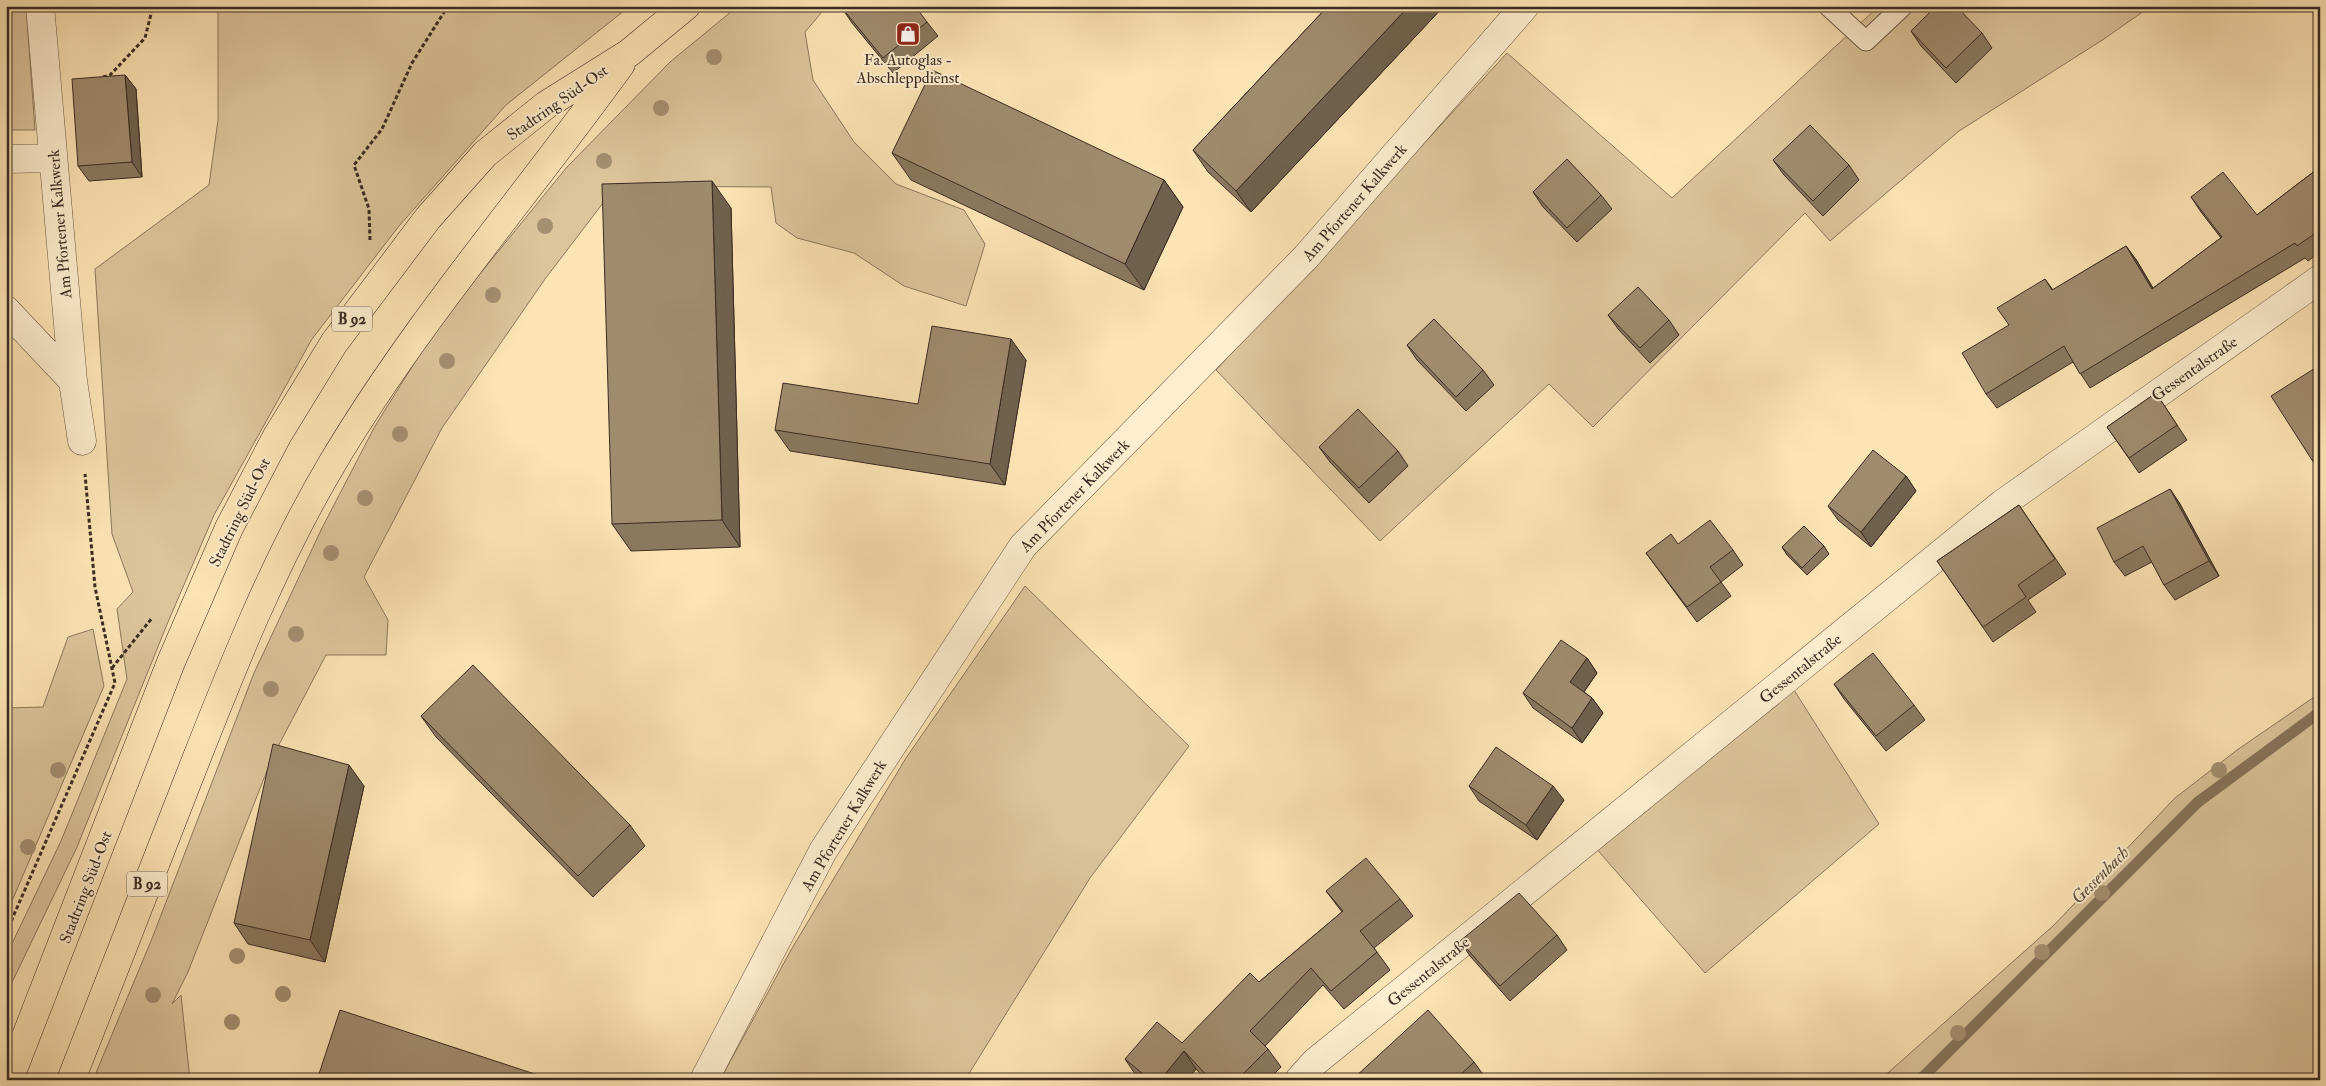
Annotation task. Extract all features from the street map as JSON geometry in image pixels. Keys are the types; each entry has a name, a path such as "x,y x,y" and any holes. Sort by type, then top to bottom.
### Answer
{"main road":[{"name":"Stadtring Süd-Ost","path":"8,1080 172,662 229,528 277,436 334,342 428,218 484,154 546,105 629,53 686,6"},
{"name":"Stadtring Süd-Ost","path":"71,1080 224,688 279,561 328,470 394,366 450,288 568,137 629,53"}],"street":[{"name":"Am Pfortener Kalkwerk","path":"40,6 74,381 82,441"},
{"name":"Am Pfortener Kalkwerk","path":"704,1080 823,851 1023,546 1306,257 1524,6"},
{"path":"6,159 53,158"},
{"name":"Gessentalstraße","path":"1299,1080 1315,1062 2002,504 2320,279"},
{"path":"6,310 74,381"}],"lane":[{"path":"1828,6 1866,41 1903,6"}],"path":[{"path":"101,78 110,75 145,38 153,6"},
{"path":"370,246 369,209 354,165 382,129 412,63 448,6"},
{"path":"6,934 116,683 95,587 82,441"},
{"path":"112,668 156,614"}],"shaded area":[{"path":"6,6 26,6 35,130 6,130"},
{"path":"218,6 630,6 506,105 399,226 312,339 214,515 168,622 77,847 6,995 6,956 61,841 127,679 117,609 133,592 112,534 95,269 209,185 218,120"},
{"path":"738,6 827,6 805,32 813,80 854,142 896,184 964,210 985,244 966,306 904,286 854,253 797,238 776,223 771,187 616,186 545,279 442,428 364,577 388,620 386,655 326,655 272,758 188,972 172,1004 181,995 190,1080 93,1080 153,936 254,673 322,528 375,426 420,354 457,302 567,167 670,62"},
{"path":"1879,6 2151,6 2104,39 1959,131 1830,241 1805,213 1593,427 1549,384 1380,541 1216,370 1507,53 1672,198"},
{"path":"1025,586 1189,746 1090,878 965,1080 720,1080 791,950 906,758"},
{"path":"93,629 104,686 6,915 6,708 43,707 68,637"},
{"path":"1794,690 1879,824 1705,973 1594,846"},
{"path":"2320,693 2320,1080 1880,1080 2054,925 2175,798 2237,750"}],"building":[{"path":"844,6 915,6 927,22 883,58 842,8"},
{"path":"1328,6 1409,6 1236,191 1193,150"},
{"path":"1936,6 1956,6 1982,33 1946,68 1911,31"},
{"path":"932,70 1164,180 1125,264 892,153"},
{"path":"125,75 132,162 78,166 72,79"},
{"path":"1810,125 1849,165 1813,201 1773,160"},
{"path":"1567,159 1601,195 1567,228 1533,192"},
{"path":"2320,167 2320,230 2297,246 2295,243 2080,374 2064,346 1986,394 1962,353 2009,325 1997,308 2045,279 2052,290 2126,246 2152,289 2222,237 2191,197 2223,172 2257,215"},
{"path":"712,181 722,520 612,524 602,184"},
{"path":"1638,287 1669,320 1640,348 1608,315"},
{"path":"1434,319 1483,370 1456,397 1407,345"},
{"path":"932,326 1011,339 990,464 775,430 783,383 918,404"},
{"path":"2320,365 2320,456 2312,460 2271,396"},
{"path":"2156,393 2177,425 2129,458 2107,427"},
{"path":"1358,409 1398,451 1359,488 1319,447"},
{"path":"1873,450 1906,476 1861,532 1828,506"},
{"path":"2170,489 2209,561 2164,585 2143,546 2114,562 2097,528"},
{"path":"2019,505 2055,559 2018,585 2026,597 1983,627 1937,561"},
{"path":"1710,520 1733,550 1710,567 1721,582 1687,607 1646,553 1671,534 1678,544"},
{"path":"1804,526 1824,546 1802,568 1782,547"},
{"path":"1561,640 1587,658 1570,682 1592,698 1572,728 1523,693"},
{"path":"1873,653 1914,705 1876,736 1834,684"},
{"path":"473,665 630,825 578,876 421,716"},
{"path":"273,744 349,765 310,940 234,923"},
{"path":"1496,747 1553,786 1526,825 1469,786"},
{"path":"1366,858 1400,899 1360,931 1377,952 1331,991 1311,968 1250,1031 1268,1049 1242,1075 1248,1080 1211,1080 1184,1051 1160,1080 1150,1080 1125,1059 1157,1022 1182,1043 1250,973 1259,982 1343,911 1326,891"},
{"path":"1519,893 1557,935 1500,986 1460,941"},
{"path":"340,1010 553,1080 317,1080"},
{"path":"1428,1010 1474,1062 1455,1080 1355,1080 1354,1078"}],"waterway":[{"name":"Gessenbach","path":"1920,1080 2198,802 2320,712"}],"place":[{"name":"Fa. Autoglas - Abschleppdienst","path":"908,34"}]}
